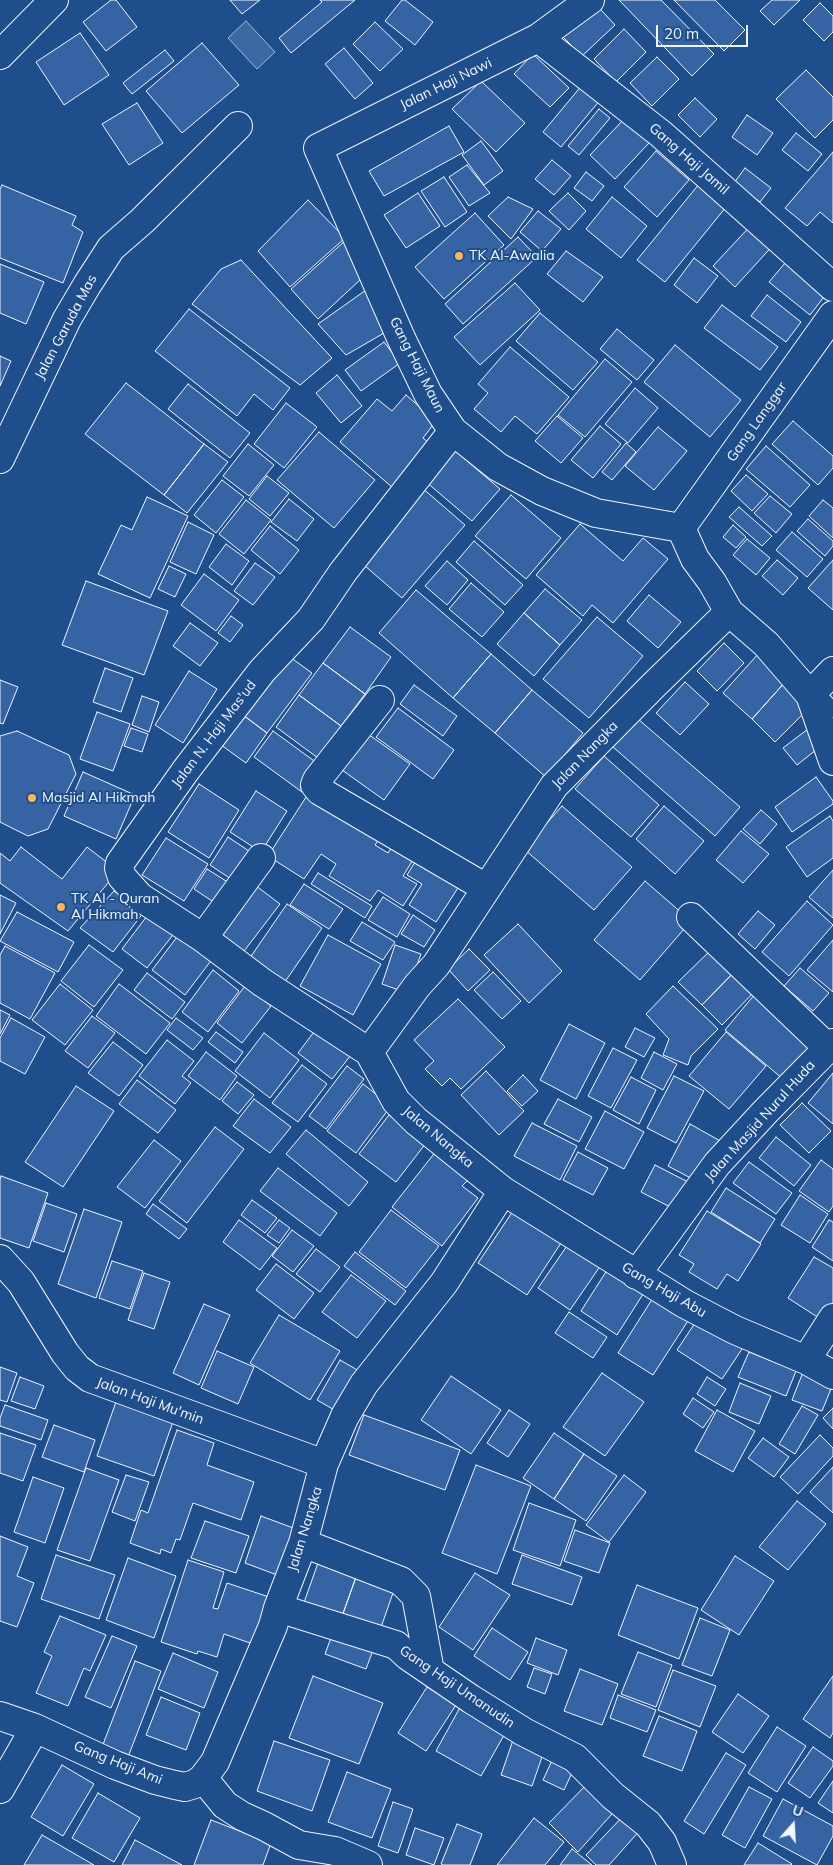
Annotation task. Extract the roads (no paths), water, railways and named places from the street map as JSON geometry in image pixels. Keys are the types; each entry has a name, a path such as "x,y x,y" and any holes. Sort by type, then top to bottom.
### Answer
{"street":[{"path":"0,55 54,0"},
{"name":"Jalan Haji Nawi","path":"318,148 538,38 580,7"},
{"name":"Gang Haji Jamil","path":"538,38 662,134 833,288"},
{"name":"Jalan Garuda Mas","path":"0,459 67,319 111,248 142,221 238,126"},
{"name":"Gang Haji Maun","path":"318,148 401,338 428,394 453,431 498,466 542,491 596,513 682,528"},
{"name":"Gang Langgar","path":"682,528 833,315"},
{"name":"Jalan N. Haji Mas'ud","path":"369,1052 263,984 203,938 140,897 122,877 120,864 186,770 262,671 311,619 343,572 453,431"},
{"path":"682,528 695,559 712,582 729,612 766,644 833,720"},
{"name":"Jalan Nangka","path":"204,1778 215,1762 272,1626 303,1543 324,1464 345,1416 364,1384 444,1283 503,1191 416,1121 396,1101 369,1052 436,965 554,786 729,612"},
{"path":"810,695 833,671"},
{"path":"810,695 833,761"},
{"path":"380,700 315,785 320,791 486,888"},
{"path":"203,938 261,858"},
{"path":"691,918 830,1046"},
{"name":"Jalan Masjid Nurul Huda","path":"636,1274 717,1164 830,1046"},
{"name":"Gang Haji Abu","path":"503,1191 685,1304 727,1326 806,1360 833,1375"},
{"name":"Jalan Haji Mu'min","path":"0,1259 21,1282 64,1353 77,1368 90,1378 324,1464"},
{"path":"806,1360 833,1318"},
{"path":"303,1543 401,1581 416,1596 430,1671"},
{"name":"Gang Haji Umanudin","path":"278,1608 396,1645 408,1656 471,1699 524,1732 575,1758 613,1796 648,1824 662,1842 672,1865"},
{"name":"Gang Haji Ami","path":"0,1716 35,1728 115,1765 155,1780 185,1786 196,1784 204,1778"},
{"path":"0,1789 35,1728"},
{"path":"204,1778 225,1805 242,1816 299,1845 333,1858 368,1865"}],"water":[{"path":"246,21 275,52 257,69 228,38"}],"place":[{"name":"TK Al-Awalia","path":"459,256"},
{"name":"Masjid Al Hikmah","path":"32,798"},
{"name":"TK Al - Quran Al Hikmah","path":"61,907"}]}
